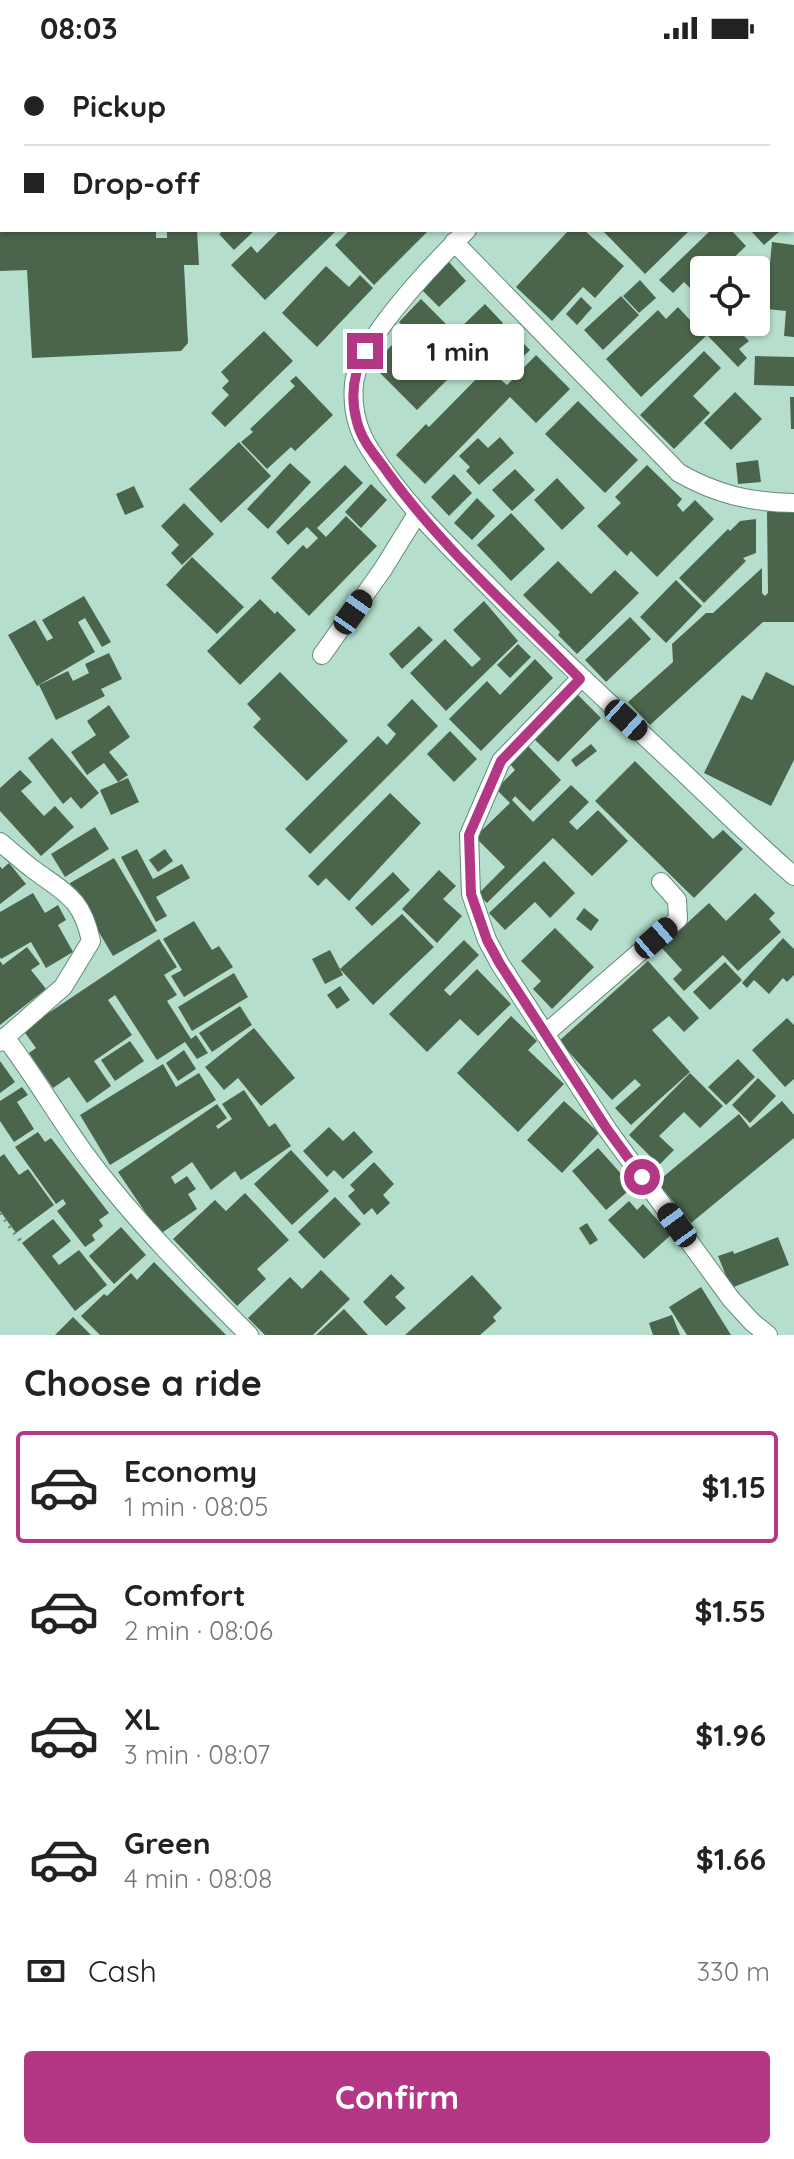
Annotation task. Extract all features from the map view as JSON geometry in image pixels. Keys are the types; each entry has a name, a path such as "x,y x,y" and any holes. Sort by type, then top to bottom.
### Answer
{"street":[{"path":"794,503 733,496 708,489 679,473 460,236 379,329 357,366 354,386 357,424 369,448 417,514 580,679 794,876"},
{"path":"322,655 383,569 417,514"},
{"path":"580,679 501,761 469,835 471,894 487,940 607,1129 712,1273 752,1322 768,1335"},
{"path":"0,842 35,871 64,889 79,904 87,919 91,941 63,987 3,1040 39,1082 89,1160 178,1263 249,1335"},
{"path":"545,1034 678,919 677,900 661,882"}],"path":[{"path":"0,1213 22,1243"}],"building":[{"path":"0,232 156,232 156,238 167,238 167,232 197,232 199,265 184,265 188,343 181,351 32,358 27,270 0,271"},
{"path":"222,232 253,232 234,250 219,234"},
{"path":"278,232 335,232 265,300 231,265 251,246 257,253"},
{"path":"348,232 427,232 374,285 335,245"},
{"path":"567,232 586,232 624,266 595,298 583,287 552,321 516,287"},
{"path":"604,232 688,232 645,274"},
{"path":"709,232 733,232 746,246 736,256 690,256 690,288 684,282 673,293 659,280"},
{"path":"752,232 779,232 764,245"},
{"path":"772,242 794,245 794,337 784,336 786,311 770,309"},
{"path":"449,262 466,281 439,307 421,289"},
{"path":"326,266 349,287 360,275 373,288 317,347 282,313"},
{"path":"640,280 656,298 639,313 623,296"},
{"path":"621,296 639,315 603,350 584,330"},
{"path":"581,297 592,308 577,325 566,314"},
{"path":"421,299 455,333 449,339 469,358 417,410 372,365 407,330 399,322"},
{"path":"485,304 503,323 476,349 458,330"},
{"path":"678,307 690,320 690,336 706,336 641,397 606,359 658,310 666,319"},
{"path":"264,331 293,361 225,427 211,413 229,395 222,388 229,381 221,372"},
{"path":"512,332 530,350 500,379 507,385 536,355 570,389 536,423 510,397 425,484 396,455 426,424 429,427 490,365 485,360"},
{"path":"708,336 744,336 749,341 739,349 747,358 738,367"},
{"path":"704,351 721,368 693,396 710,413 674,449 640,415"},
{"path":"755,356 794,357 794,386 754,385"},
{"path":"296,376 333,415 295,451 291,447 267,469 241,442 253,432 250,429 295,386 290,381"},
{"path":"735,392 762,419 731,450 704,423"},
{"path":"790,397 794,397 794,429 791,429"},
{"path":"578,401 638,460 605,493 545,434"},
{"path":"500,437 514,453 479,485 466,471 470,467 459,456 478,438 488,448"},
{"path":"239,442 271,476 221,523 189,489"},
{"path":"758,460 761,482 738,484 736,463"},
{"path":"290,463 311,482 268,529 247,509"},
{"path":"345,465 363,483 317,528 326,537 346,516 377,546 309,616 271,578 303,545 307,549 318,538 307,527 288,545 276,532"},
{"path":"647,465 682,499 677,505 683,512 695,500 714,519 657,577 631,551 627,556 597,526 621,503 615,497"},
{"path":"515,469 535,490 512,511 492,490"},
{"path":"454,474 472,493 449,516 431,497"},
{"path":"557,478 585,508 562,530 534,500"},
{"path":"371,484 387,500 361,528 345,512"},
{"path":"134,486 144,507 125,515 116,494"},
{"path":"477,498 495,516 472,540 454,523"},
{"path":"184,503 214,534 182,565 171,553 179,545 161,526"},
{"path":"770,509 794,509 794,622 763,622 650,725 628,702 673,662 672,644 706,613 713,613 762,568 762,593 765,596 768,593 767,512"},
{"path":"511,513 545,549 511,581 477,545"},
{"path":"756,519 756,553 743,558 746,561 704,603 679,578 728,529 730,531 740,521"},
{"path":"192,557 244,607 217,634 166,585"},
{"path":"558,561 591,594 615,570 639,593 577,654 523,595"},
{"path":"676,580 702,606 666,643 640,617"},
{"path":"84,596 111,642 102,647 85,618 78,622 95,652 37,686 8,635 35,620 47,641 53,638 42,620"},
{"path":"260,599 296,630 240,685 207,651"},
{"path":"484,601 518,641 446,711 410,673 445,639 472,667 481,659 453,630"},
{"path":"630,617 651,639 606,682 585,660"},
{"path":"419,626 433,640 402,669 389,654"},
{"path":"518,644 531,657 510,678 497,665"},
{"path":"109,653 122,679 101,689 105,696 56,720 39,685 68,671 73,681 89,673 85,664"},
{"path":"535,659 553,678 481,751 449,719 487,681 500,695"},
{"path":"280,672 348,741 307,781 253,727 261,719 247,704"},
{"path":"766,672 794,686 794,760 771,806 704,773 742,695 752,700"},
{"path":"578,695 601,718 558,762 534,739"},
{"path":"412,699 438,726 310,854 285,829 378,736 387,745 396,734 387,725"},
{"path":"109,705 130,737 109,752 128,775 118,782 104,763 87,775 71,752 96,735 87,721"},
{"path":"450,731 477,759 454,782 427,754"},
{"path":"52,738 99,793 81,809 71,797 63,804 28,758"},
{"path":"591,744 597,751 576,767 571,760"},
{"path":"528,746 561,780 530,811 515,796 512,800 533,822 571,785 589,802 569,822 577,830 598,810 628,841 592,876 553,838 487,903 478,894 505,867 475,837 510,803 496,789 515,770 510,764"},
{"path":"635,761 713,839 723,830 743,849 694,898 595,801"},
{"path":"20,770 32,782 21,791 44,816 55,806 74,827 41,856 0,811 0,788"},
{"path":"128,778 139,802 111,815 100,790"},
{"path":"390,793 421,823 349,901 326,878 318,886 308,876"},
{"path":"95,827 109,849 65,877 51,854"},
{"path":"137,849 153,879 182,864 190,878 156,897 167,916 156,922 121,857"},
{"path":"165,849 173,861 158,872 149,860"},
{"path":"114,858 157,931 113,956 70,883"},
{"path":"544,861 575,893 550,918 535,902 505,930 489,913"},
{"path":"9,863 26,884 0,904 0,866 2,869"},
{"path":"439,870 456,886 443,899 462,916 437,943 402,909"},
{"path":"393,872 410,890 372,926 355,908"},
{"path":"33,893 45,913 58,905 66,920 58,925 73,952 46,968 31,942 0,957 0,912"},
{"path":"755,893 775,913 769,919 781,932 738,971 723,955 684,991 673,979 682,970 661,947 709,903 726,921"},
{"path":"584,908 599,920 591,931 576,919"},
{"path":"402,914 434,947 373,1005 340,969"},
{"path":"194,921 212,950 219,946 233,967 184,997 171,976 182,970 163,939"},
{"path":"555,928 594,967 552,1009 533,989 541,981 521,961"},
{"path":"783,938 794,949 794,975 787,982 783,978 769,994 754,980 747,988 742,983"},
{"path":"159,939 177,967 164,975 177,995 167,1001 191,1039 196,1035 208,1053 197,1059 185,1042 157,1060 115,995 108,1000 132,1035 94,1061 111,1086 87,1103 69,1077 53,1088 29,1053 36,1048 23,1030"},
{"path":"464,940 479,955 444,990 450,996 477,969 511,1004 478,1036 460,1019 427,1052 389,1014"},
{"path":"27,947 40,964 31,970 46,989 0,1025 0,961 3,965"},
{"path":"330,950 343,975 325,984 312,959"},
{"path":"648,961 699,1018 684,1032 669,1016 652,1030 690,1072 631,1125 615,1108 641,1085 635,1079 612,1100 559,1041"},
{"path":"725,962 742,980 710,1010 693,992"},
{"path":"234,973 248,997 192,1031 178,1007"},
{"path":"340,986 350,1000 337,1009 327,995"},
{"path":"240,1006 252,1025 212,1052 199,1033"},
{"path":"511,1016 537,1041 528,1050 564,1084 518,1132 457,1073"},
{"path":"787,1018 794,1025 794,1079 785,1087 752,1050"},
{"path":"254,1028 295,1078 261,1106 238,1078 224,1090 205,1067"},
{"path":"130,1041 144,1061 115,1081 101,1060"},
{"path":"184,1050 196,1069 178,1081 166,1063"},
{"path":"738,1059 755,1077 726,1105 708,1087"},
{"path":"0,1061 15,1082 0,1093"},
{"path":"163,1064 176,1087 199,1073 216,1100 110,1165 80,1115"},
{"path":"690,1073 723,1106 700,1128 684,1112 659,1136 674,1150 659,1165 629,1135"},
{"path":"758,1078 776,1096 750,1123 732,1105"},
{"path":"22,1087 28,1095 17,1102 34,1129 14,1142 0,1121 0,1101"},
{"path":"244,1090 269,1127 275,1123 291,1146 241,1180 235,1171 211,1190 192,1162 171,1177 175,1184 187,1176 196,1189 188,1194 197,1209 160,1234 118,1172 217,1104 227,1118 216,1126 218,1129 232,1119 222,1104"},
{"path":"564,1101 599,1133 562,1173 527,1140"},
{"path":"782,1101 794,1115 794,1138 691,1223 657,1182 739,1114 750,1128"},
{"path":"329,1127 343,1141 354,1131 373,1152 343,1179 334,1170 327,1177 303,1151"},
{"path":"38,1132 45,1142 51,1138 109,1213 99,1220 103,1226 92,1235 95,1240 85,1247 57,1211 66,1204 63,1199 56,1204 15,1147"},
{"path":"598,1148 633,1187 606,1210 572,1171"},
{"path":"291,1150 329,1191 292,1225 254,1184"},
{"path":"4,1154 19,1175 28,1169 54,1205 16,1233 0,1211 0,1157"},
{"path":"374,1162 394,1184 383,1195 390,1203 377,1215 372,1208 364,1215 348,1196 355,1190 350,1185"},
{"path":"245,1193 289,1240 257,1269 266,1279 237,1306 173,1239 215,1200 226,1211"},
{"path":"335,1197 361,1224 324,1259 298,1232"},
{"path":"629,1201 637,1210 643,1204 671,1235 644,1259 608,1220"},
{"path":"53,1219 71,1241 52,1256 59,1265 79,1250 107,1285 75,1311 22,1243"},
{"path":"587,1223 598,1240 590,1245 579,1228"},
{"path":"121,1227 146,1255 114,1284 89,1256"},
{"path":"778,1237 789,1265 731,1288 718,1256 733,1251 734,1254"},
{"path":"154,1262 226,1335 100,1335 81,1316 131,1273 137,1280"},
{"path":"321,1270 350,1299 313,1335 265,1335 248,1318 290,1277 302,1289"},
{"path":"391,1274 405,1288 395,1297 406,1308 386,1326 363,1302"},
{"path":"472,1275 502,1308 493,1317 496,1321 480,1335 405,1335"},
{"path":"701,1287 731,1335 687,1335 669,1307"},
{"path":"344,1309 368,1335 316,1335"},
{"path":"672,1315 680,1335 653,1335 649,1323"},
{"path":"73,1317 91,1335 55,1335"}],"route":[{"path":"365,351 357,366 354,386 357,424 369,448 417,514 580,679 501,761 469,835 471,894 487,940 500,964 607,1129 642,1177"}]}
